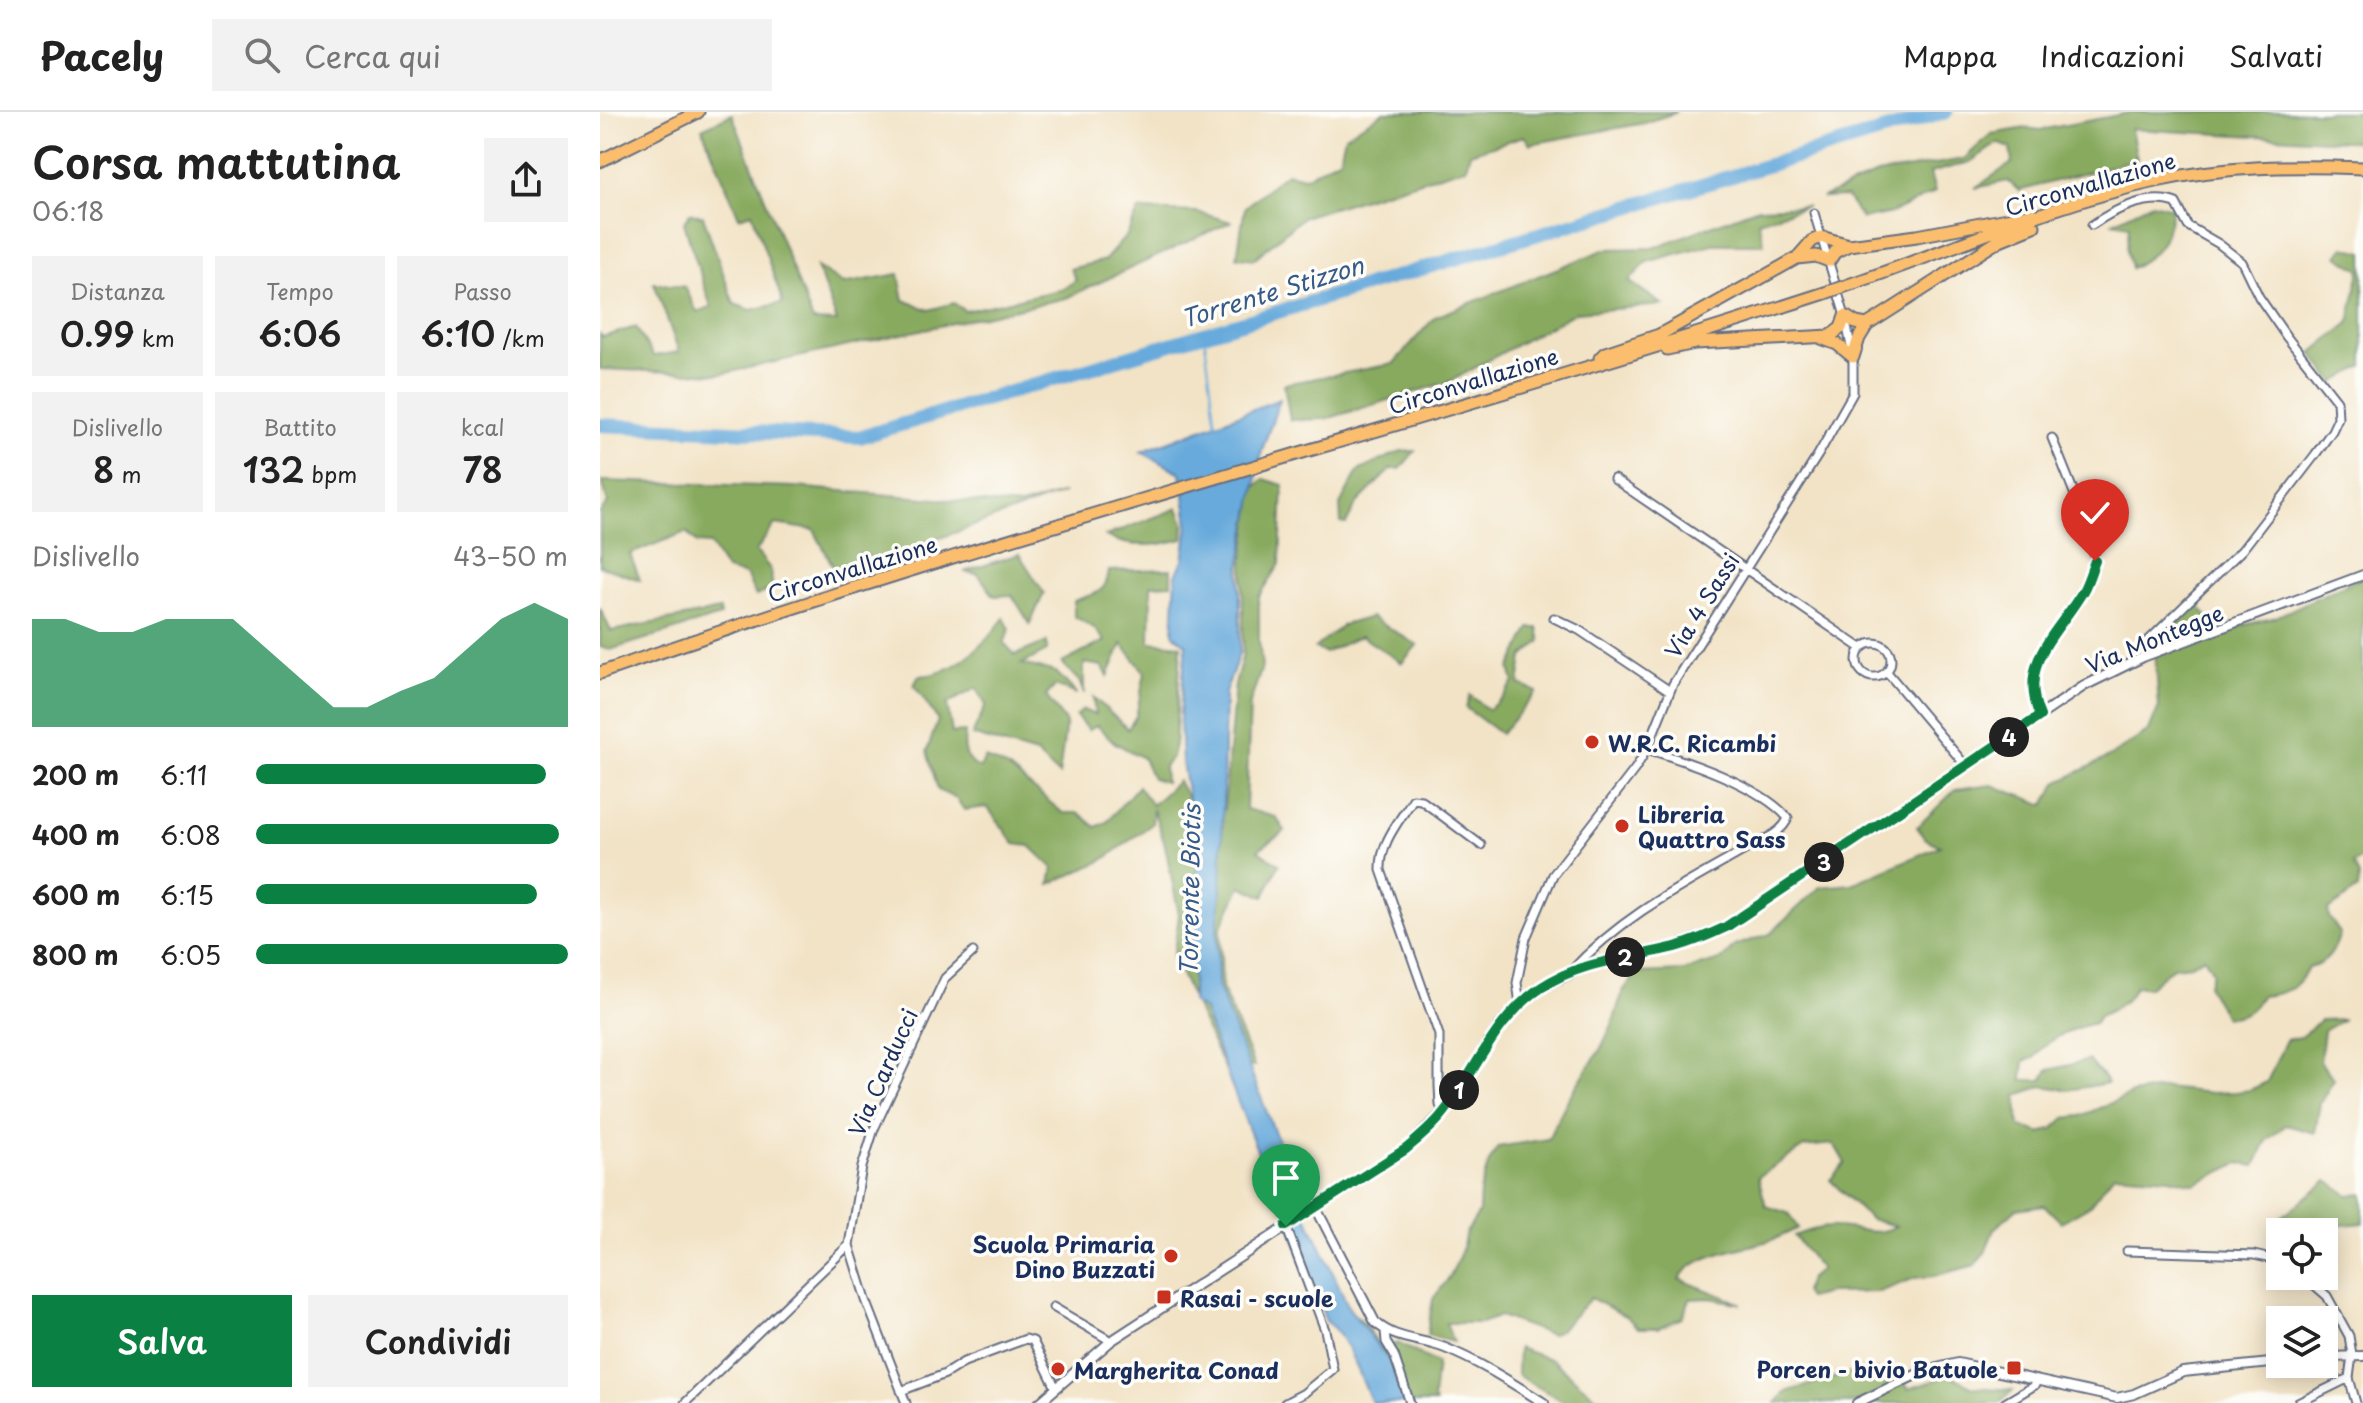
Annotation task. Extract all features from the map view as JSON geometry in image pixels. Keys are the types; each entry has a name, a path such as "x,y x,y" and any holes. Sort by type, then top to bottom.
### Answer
{"main road":[{"path":"600,161 698,112"},
{"name":"Circonvallazione","path":"600,673 756,619 1825,293 2041,216 2155,181 2255,166 2363,168"},
{"path":"1797,258 1816,256 1829,261 1835,252 1849,245 1917,236 2031,213 2041,216 2033,226 2000,240 1867,325 1853,357 1837,344 1820,337"},
{"path":"1849,245 1821,237 1812,241 1797,258 1659,335 1605,353 1595,364 1599,366 1695,343 1820,337 1836,333 1845,316 1867,325"}],"street":[{"path":"2092,225 2102,218 2156,198 2176,203 2188,226 2242,262 2259,297 2337,401 2338,418 2332,431 2286,495 2242,550 2149,640 2143,657"},
{"name":"Via 4 Sassi","path":"1520,1004 1517,983 1526,938 1553,875 1635,769 1647,749 1670,691 1818,455 1853,393 1853,357 1845,316 1814,213"},
{"path":"2040,716 2033,699 2035,664 2084,589 2095,561 2095,545 2052,438"},
{"path":"1614,479 1861,648"},
{"name":"Via Montegge","path":"1039,1403 1048,1399 1056,1388 1111,1341 1406,1149 1444,1113 1500,1025 1542,987 1591,964 1673,947 1726,927 2084,686 2143,657 2363,575"},
{"path":"1554,618 1579,630 1670,691"},
{"path":"1873,642 1887,647 1892,659 1887,672 1878,677 1867,676 1859,668 1857,658 1861,648 1873,642"},
{"path":"1887,672 1966,766"},
{"path":"1570,972 1614,930 1658,900 1786,825 1788,818 1780,808 1760,795 1689,762 1647,749"},
{"path":"1444,1113 1440,1105 1439,1035 1381,870 1381,856 1385,842 1413,799 1421,800 1481,845"},
{"name":"Via Carducci","path":"906,1403 866,1300 849,1245 862,1167 874,1129 945,978 973,952"},
{"path":"1316,1208 1375,1322 1385,1331 1442,1346 1479,1363 1544,1403"},
{"path":"1285,1403 1304,1393 1333,1369 1325,1330 1293,1222"},
{"path":"685,1403 849,1245"},
{"path":"2127,1251 2266,1258"},
{"path":"2320,1290 2327,1296 2349,1336 2352,1355 2349,1378 2356,1403"},
{"path":"1053,1307 1111,1341"},
{"path":"1385,1331 1386,1342 1394,1355 1410,1403"},
{"path":"901,1391 945,1374 964,1362 1026,1339 1033,1341 1056,1388"},
{"path":"2338,1356 2363,1356"},
{"path":"1857,1403 1945,1364 1971,1364 2117,1398 2134,1394 2183,1372 2266,1363"},
{"path":"2298,1403 2349,1378"},
{"path":"2005,1403 2035,1385 2036,1380"}],"green space":[{"path":"1384,112 1677,112 1645,123 1530,144 1524,136 1470,153 1466,167 1303,217 1254,259 1237,257 1245,207 1286,173 1305,177 1340,158 1345,136"},
{"path":"2134,112 2363,112 2363,142 2131,129 2137,159 2019,191 2008,181 1975,188 2012,163 2010,148 1998,143 1970,162 1930,173 1935,192 1892,213 1862,219 1846,197 1822,198 1877,174 1964,159 1991,134 2026,128 2040,130"},
{"path":"732,114 813,321 837,322 817,267 843,284 899,274 904,300 929,310 954,303 965,311 1063,289 1076,280 1070,269 1105,260 1127,235 1139,210 1197,212 1231,222 1066,298 721,374 600,369 600,334 603,337 636,327 653,356 679,352 654,283 685,287 697,312 711,307 684,223 690,213 703,216 734,304 751,310 783,303 752,213 739,217 702,128"},
{"path":"2152,203 2172,208 2165,237 2156,251 2131,268 2127,250 2129,225 2113,222"},
{"path":"1808,206 1758,221 1764,244 1712,244 1647,262 1629,281 1663,305 1576,312 1451,381 1326,419 1290,420 1284,384 1393,364 1435,317 1606,249 1653,248 1758,208"},
{"path":"2344,247 2363,252 2363,366 2334,383 2312,353 2349,323 2360,270 2338,256"},
{"path":"1401,451 1415,451 1400,469 1391,469 1357,503 1346,524 1341,523 1340,505 1358,471"},
{"path":"1264,479 1283,485 1280,564 1259,597 1262,667 1250,703 1246,809 1276,817 1285,831 1258,850 1279,864 1264,897 1241,886 1220,929 1222,988 1254,1066 1224,1068 1173,957 1179,915 1165,845 1153,809 1152,824 1102,861 1050,884 1053,868 1030,846 1015,844 987,807 964,810 957,799 938,790 927,751 938,720 914,685 919,676 944,670 967,657 1004,618 1010,629 1004,643 1015,655 1047,642 1047,651 1022,664 1056,672 1077,694 1055,686 1046,696 1066,723 1059,775 1036,754 972,735 986,705 976,688 947,704 952,733 965,732 965,749 971,762 980,768 985,758 1007,767 1063,813 1079,813 1096,827 1107,822 1138,786 1152,805 1178,781 1194,810 1224,809 1235,684 1243,654 1243,563 1254,488"},
{"path":"602,481 795,487 1020,506 1064,493 880,560 859,554 856,567 836,572 814,530 775,524 756,551 770,569 773,589 756,596 746,575 726,570 710,544 697,543 686,532 630,554 640,580 600,566 600,513 608,503"},
{"path":"1178,508 1184,523 1183,539 1144,545 1124,543 1106,536"},
{"path":"1019,554 1044,593 1030,624 1012,595 994,596 978,574 964,572"},
{"path":"1171,569 1171,584 1151,585 1150,642 1181,645 1175,744 1172,757 1164,766 1165,782 1152,778 1143,758 1115,743 1097,726 1088,730 1076,716 1083,710 1095,715 1093,697 1128,729 1136,716 1145,673 1122,644 1108,676 1102,666 1084,663 1084,694 1079,681 1062,663 1105,641 1094,628 1074,616 1074,601 1102,589 1109,571"},
{"path":"2363,576 2363,858 2353,864 2359,876 2358,889 2328,910 2340,933 2332,952 2320,964 2308,968 2300,981 2289,989 2261,996 2247,1012 2232,1017 2225,1017 2208,986 2213,972 2204,957 2191,965 2173,967 2148,988 2136,986 2124,1001 2099,1016 2095,1023 2060,1035 2045,1045 2034,1058 2024,1061 2022,1080 2042,1080 2048,1070 2089,1060 2108,1083 2068,1090 2043,1086 2017,1095 2019,1126 2041,1133 2053,1129 2065,1118 2081,1116 2132,1094 2166,1088 2211,1093 2250,1090 2267,1082 2286,1040 2301,1037 2320,1020 2344,1019 2324,1031 2320,1062 2334,1079 2320,1103 2315,1133 2286,1125 2267,1140 2255,1166 2239,1163 2195,1184 2169,1178 2114,1174 2089,1206 2061,1222 2044,1205 2016,1209 1994,1229 1985,1253 1975,1265 1915,1278 1879,1292 1829,1293 1808,1298 1804,1292 1809,1279 1821,1269 1794,1236 1827,1227 1880,1232 1896,1226 1870,1219 1830,1180 1845,1163 1834,1144 1804,1147 1758,1177 1766,1206 1788,1213 1798,1228 1763,1243 1697,1262 1679,1279 1742,1304 1710,1298 1690,1299 1682,1318 1658,1328 1638,1328 1627,1317 1591,1298 1560,1330 1551,1335 1500,1316 1481,1323 1446,1323 1453,1342 1427,1335 1433,1299 1451,1275 1466,1232 1479,1213 1480,1191 1489,1162 1498,1147 1548,1139 1568,1099 1601,1048 1623,991 1637,973 1684,971 1723,959 1734,946 1770,934 1820,887 1852,884 1940,846 1926,839 1917,827 1955,790 1992,785 2045,805 2057,783 2107,758 2149,731 2159,707 2155,653 2205,635 2276,617"},
{"path":"2195,601 2210,620 2155,639"},
{"path":"600,608 611,631 720,610 720,616 610,650 600,647"},
{"path":"1371,617 1417,645 1402,663 1361,636 1325,653 1315,648 1343,625"},
{"path":"1530,628 1538,628 1541,641 1523,657 1519,684 1537,692 1501,734 1466,708 1470,695 1488,710 1503,697 1514,682 1510,668"},
{"path":"2327,1181 2349,1195 2363,1194 2363,1223 2338,1225 2338,1218 2280,1218"},
{"path":"1344,1306 1361,1320 1382,1349 1398,1343 1437,1363 1435,1403 1373,1403"},
{"path":"1518,1348 1552,1360 1596,1397 1640,1403 1566,1403 1517,1375"},
{"path":"1862,1369 1896,1373 1909,1389 1950,1375 1973,1387 2013,1390 1999,1403 1776,1403 1786,1392"}],"water":[{"path":"1280,399 1262,450 1240,566 1240,651 1225,693 1218,987 1287,1164 1286,1171 1349,1308 1390,1362 1404,1403 1372,1403 1347,1347 1326,1321 1204,1010 1192,1002 1193,904 1198,852 1182,763 1180,716 1186,644 1173,634 1176,575 1183,561 1188,524 1181,473 1141,452"}],"waterway":[{"name":"Torrente Stizzon","path":"600,425 860,437 1946,112"},
{"name":"Torrente Biotis","path":"1204,334 1216,425"}],"place":[{"name":"W.R.C. Ricambi","path":"1592,742"},
{"name":"Libreria Quattro Sass","path":"1622,826"},
{"name":"Scuola Primaria Dino Buzzati","path":"1171,1256"},
{"name":"Rasai - scuole","path":"1164,1297"},
{"name":"Porcen - bivio Batuole","path":"2014,1368"},
{"name":"Margherita Conad","path":"1058,1369"}],"route":[{"path":"1286,1226 1423,1136 1447,1108 1500,1025 1542,987 1591,964 1673,947 1726,927 2040,716 2033,699 2035,664 2084,589 2095,561"}]}
